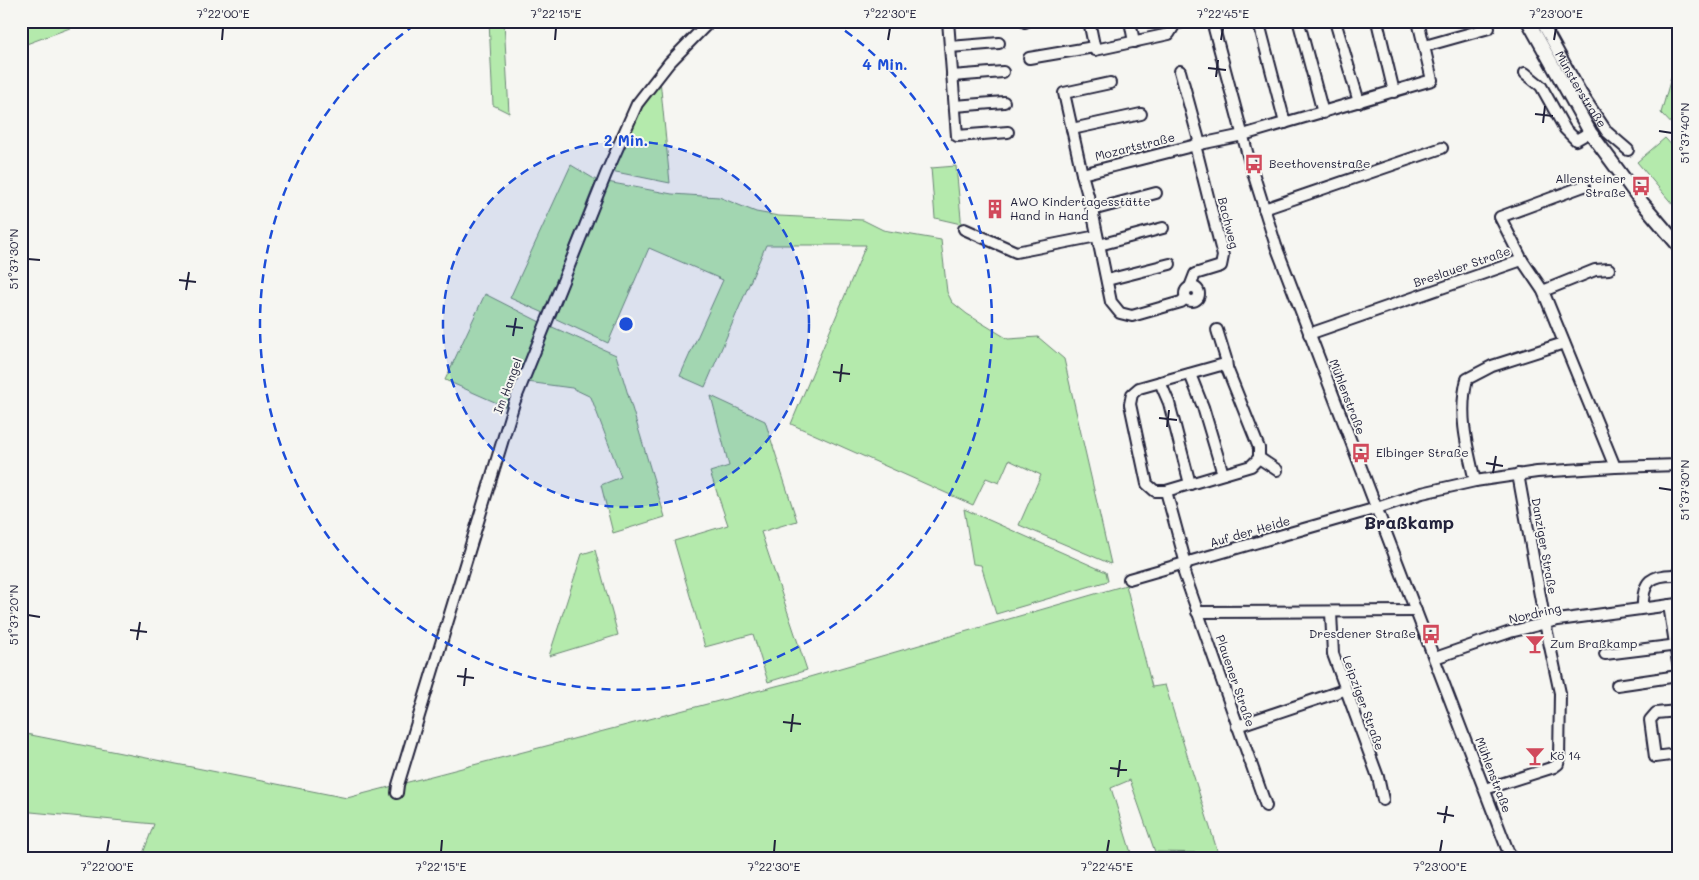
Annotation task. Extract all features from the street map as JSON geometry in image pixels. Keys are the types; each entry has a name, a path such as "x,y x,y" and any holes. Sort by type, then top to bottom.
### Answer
{"main road":[{"name":"Münsterstraße","path":"1528,21 1590,132 1640,200 1678,245"}],"street":[{"name":"Im Hangel","path":"397,793 514,404 584,228 637,104 669,62 710,21"},
{"path":"948,21 957,136 1008,132"},
{"path":"1089,21 1094,47"},
{"path":"1130,21 1134,42"},
{"path":"1029,58 1094,47 1095,50 1169,34 1175,24 1187,21"},
{"name":"Mühlenstraße","path":"1212,21 1264,209 1309,334 1511,859"},
{"path":"1335,21 1359,102"},
{"path":"1377,21 1394,92"},
{"path":"1243,135 1432,80 1418,21"},
{"name":"Münsterstraße","path":"1541,21 1581,93 1607,132 1628,150"},
{"path":"1299,23 1323,113"},
{"path":"1425,46 1489,28"},
{"path":"1261,31 1285,123"},
{"path":"950,47 999,42"},
{"path":"1180,71 1198,145"},
{"path":"952,76 1002,72"},
{"name":"Münsterstraße","path":"1525,73 1541,86 1566,129 1576,140 1590,132"},
{"path":"1082,174 1064,93 1110,83"},
{"path":"955,106 1004,102"},
{"path":"1072,130 1141,114"},
{"name":"Mozartstraße","path":"1186,298 1181,302 1132,316 1120,313 1111,302 1092,210 1082,174 1243,135"},
{"name":"Bachweg","path":"1186,298 1185,292 1190,287 1195,274 1221,266 1224,256 1198,145"},
{"path":"1264,209 1442,148"},
{"path":"1522,260 1500,217 1584,186"},
{"path":"1092,210 1156,193"},
{"path":"964,229 1016,252 1098,241 1163,228"},
{"name":"Breslauer Straße","path":"1309,334 1522,260 1543,291 1615,467"},
{"path":"1107,280 1170,264"},
{"path":"1543,291 1595,270 1609,269"},
{"path":"1217,330 1227,368 1258,448 1259,458"},
{"path":"1475,480 1466,442 1463,413 1463,393 1467,379 1492,366 1564,343"},
{"path":"1227,368 1221,365 1139,388 1132,394 1130,404 1147,484 1155,491 1166,491 1251,466 1259,458"},
{"path":"1190,374 1223,474"},
{"path":"1160,382 1168,403 1190,484"},
{"path":"1259,458 1277,470"},
{"path":"1377,508 1422,493 1475,480 1518,474 1615,467 1678,465"},
{"name":"Danziger Straße","path":"1484,789 1554,767 1558,764 1559,759 1560,693 1545,623 1518,474"},
{"name":"Plauener Straße","path":"1166,491 1186,564 1184,573 1266,806"},
{"name":"Auf der Heide","path":"1129,579 1377,508"},
{"path":"1644,608 1643,593 1650,581 1658,576 1678,575"},
{"path":"1674,604 1678,662"},
{"name":"Nordring","path":"1435,658 1510,632 1545,623 1674,604"},
{"path":"1197,612 1416,611"},
{"name":"Leipziger Straße","path":"1331,612 1333,654 1344,690 1378,777 1383,800"},
{"path":"1606,654 1676,645"},
{"path":"1616,685 1678,676"},
{"path":"1237,726 1344,690"},
{"path":"1678,711 1656,713 1650,720 1655,757 1678,754"}],"green space":[{"path":"21,21 89,21 21,46"},
{"path":"489,21 504,21 509,113 493,105"},
{"path":"1678,53 1678,131 1661,113"},
{"path":"660,79 670,183 611,171 629,125"},
{"path":"1665,138 1678,152 1678,203 1674,206 1637,162"},
{"path":"571,165 596,180 544,313 510,298"},
{"path":"956,166 961,224 935,218 931,168"},
{"path":"607,182 672,194 719,197 756,212 779,216 863,220 883,230 941,240 947,292 952,302 967,314 1008,339 1038,337 1064,359 1111,564 1019,525 1041,475 1009,460 999,483 986,478 973,505 791,424 866,245 766,245 705,387 680,376 723,280 649,248 608,343 552,317"},
{"path":"485,294 540,322 506,407 445,380"},
{"path":"550,326 616,355 665,517 613,533 601,485 621,477 591,397 572,388 527,382"},
{"path":"711,396 765,421 797,521 761,532 807,670 768,682 753,634 705,647 674,541 728,525 710,472 729,466"},
{"path":"964,509 1106,572 1108,581 996,614 981,565 973,564"},
{"path":"595,550 618,635 549,656 582,554"},
{"path":"1126,585 1152,687 1165,685 1218,853 1155,852 1130,780 1111,788 1132,856 1118,859 141,859 154,824 21,811 21,733 347,798 799,680"}],"place":[{"name":"Beethovenstraße","path":"1254,164"},
{"name":"Allensteiner Straße","path":"1641,186"},
{"name":"AWO Kindertagesstätte Hand in Hand","path":"995,209"},
{"name":"Elbinger Straße","path":"1361,453"},
{"name":"Dresdener Straße","path":"1431,634"},
{"name":"Zum Braßkamp","path":"1535,644"},
{"name":"Kö 14","path":"1535,756"}],"district":[{"name":"Braßkamp","path":"1409,523"}]}
